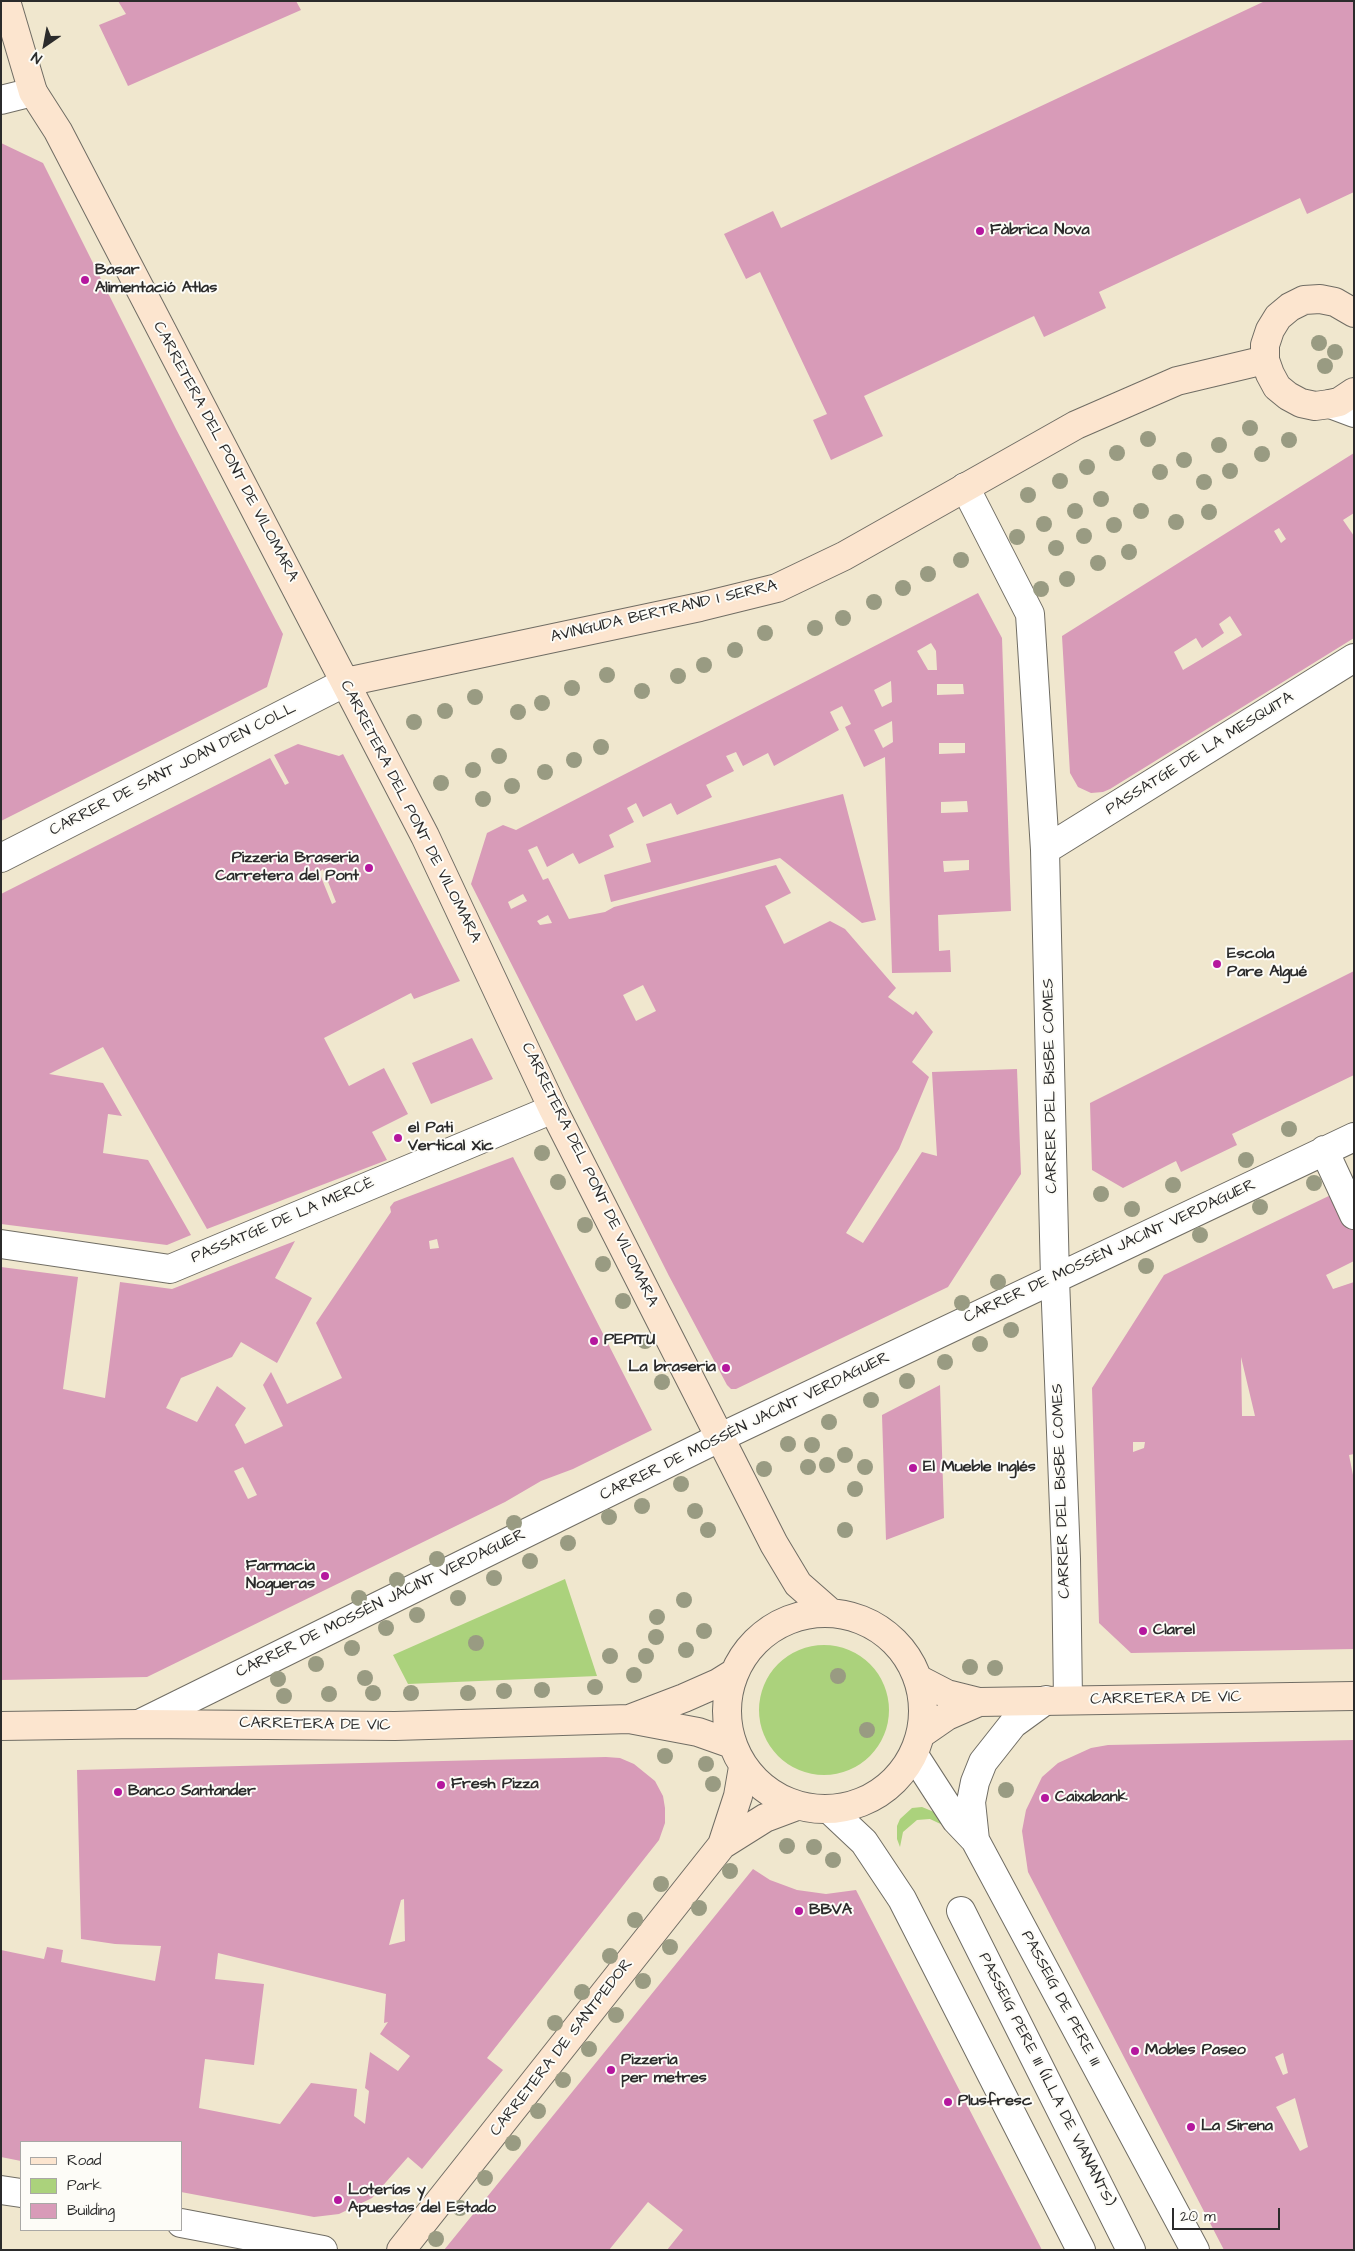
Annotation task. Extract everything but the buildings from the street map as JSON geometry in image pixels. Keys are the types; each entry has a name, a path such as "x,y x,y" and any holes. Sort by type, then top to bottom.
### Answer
{"street":[{"name":"CARRETERA DEL PONT DE VILOMARA","path":"6,1 33,92 58,131 425,836 510,1013 553,1108 786,1568 798,1584 831,1613"},
{"path":"1,100 33,92"},
{"path":"1352,309 1335,302 1320,299 1304,300 1290,307 1278,317 1270,330 1266,345 1266,360 1270,374 1277,386 1288,396 1301,403 1342,409 1339,402 1354,392"},
{"name":"AVINGUDA BERTRAND I SERRA","path":"346,682 700,607 777,588 844,556 1076,425 1177,381 1266,360"},
{"name":"CARRER DEL BISBE COMES","path":"965,487 1030,614 1045,850 1055,1278 1066,1559 1057,1700"},
{"name":"PASSATGE DE LA MESQUITA","path":"1045,850 1354,658"},
{"name":"CARRER DE SANT JOAN D'EN COLL","path":"1,858 346,682"},
{"name":"PASSATGE DE LA MERCÈ","path":"1,1244 170,1269 553,1108"},
{"name":"CARRER DE MOSSÈN JACINT VERDAGUER","path":"140,1724 721,1437 1354,1137"},
{"path":"1324,1150 1354,1215"},
{"path":"734,1673 748,1649 768,1631 798,1617 831,1613 863,1620 878,1628 902,1650 918,1679 924,1706 917,1744 904,1771 884,1791 858,1804 830,1810 797,1806 770,1793 738,1755"},
{"name":"CARRETERA DE VIC","path":"629,1719 698,1692 734,1673"},
{"name":"CARRETERA DE SANTPEDOR","path":"722,1845 738,1796 738,1755 726,1708 734,1673"},
{"name":"CARRETERA DE VIC","path":"918,1679 947,1694 979,1702 1057,1700 1117,1702 1354,1696"},
{"path":"975,1840 971,1802 975,1782 983,1762 1013,1724 1057,1700"},
{"name":"CARRETERA DE VIC","path":"917,1744 947,1716 979,1702"},
{"name":"CARRETERA DE VIC","path":"1,1726 140,1724 395,1726 629,1719 698,1732 738,1755"},
{"name":"PASSEIG DE PERE III","path":"917,1744 956,1820 975,1840 1195,2250"},
{"name":"CARRETERA DE SANTPEDOR","path":"401,2250 722,1845 765,1818 797,1806"},
{"path":"830,1810 864,1842 902,1899 1081,2250"},
{"name":"PASSEIG PERE III (ILLA DE VIANANTS)","path":"961,1910 1131,2250"},
{"path":"1,2190 20,2193"},
{"path":"182,2223 323,2250"}],"green space":[{"path":"565,1579 597,1676 408,1684 393,1655"},
{"path":"824,1645 837,1646 849,1650 870,1664 884,1685 888,1697 888,1723 884,1735 870,1756 849,1770 837,1774 824,1775 811,1774 799,1770 778,1756 764,1735 760,1723 759,1710 760,1697 764,1685 778,1664 799,1650 811,1646"},
{"path":"922,1807 939,1814 949,1828 930,1819 917,1820 903,1832 900,1847 897,1839 897,1826 900,1819 912,1808"}],"place":[{"name":"Fàbrica Nova","path":"980,231"},
{"name":"Basar Alimentació Atlas","path":"85,280"},
{"name":"Pizzeria Braseria Carretera del Pont","path":"369,868"},
{"name":"Escola Pare Algué","path":"1217,964"},
{"name":"el Pati Vertical Xic","path":"398,1138"},
{"name":"PEPITU","path":"594,1341"},
{"name":"La braseria","path":"726,1368"},
{"name":"El Mueble Inglés","path":"913,1468"},
{"name":"Farmacia Nogueras","path":"325,1576"},
{"name":"Clarel","path":"1143,1631"},
{"name":"Fresh Pizza","path":"441,1785"},
{"name":"Banco Santander","path":"118,1792"},
{"name":"Caixabank","path":"1045,1798"},
{"name":"BBVA","path":"799,1911"},
{"name":"Mobles Paseo","path":"1135,2051"},
{"name":"Pizzeria per metres","path":"611,2070"},
{"name":"Plusfresc","path":"948,2102"},
{"name":"La Sirena","path":"1191,2127"},
{"name":"Loterías y Apuestas del Estado","path":"338,2200"}]}
